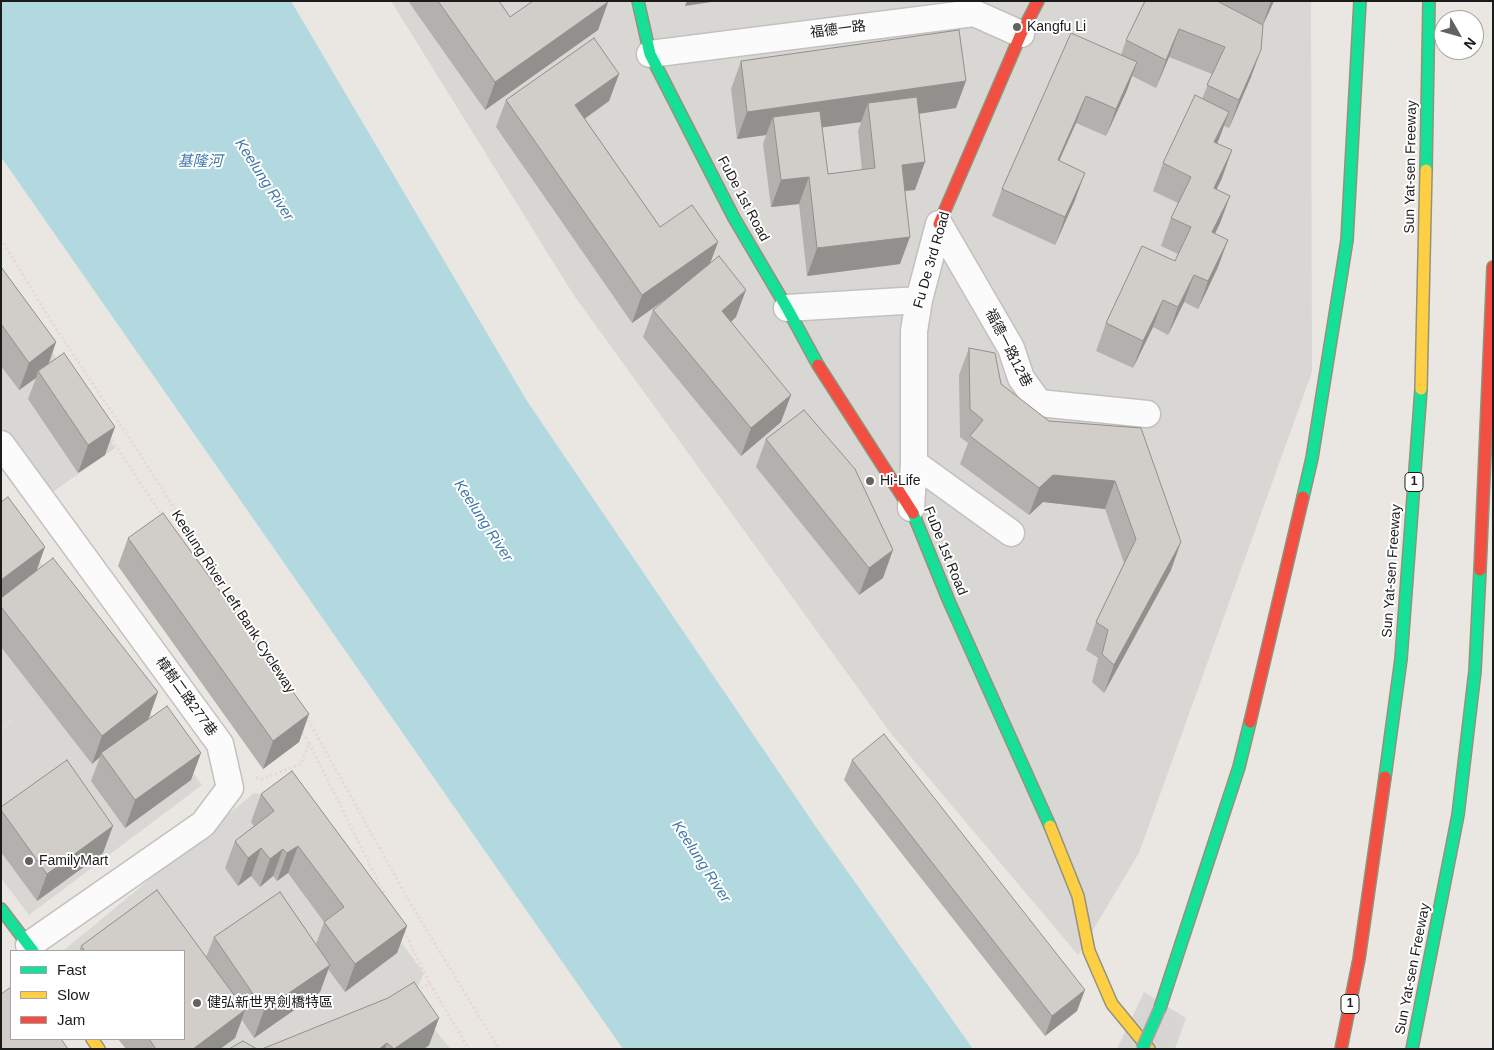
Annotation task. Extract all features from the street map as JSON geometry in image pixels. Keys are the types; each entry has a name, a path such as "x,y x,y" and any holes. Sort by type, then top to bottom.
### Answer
{"main road":[{"name":"FuDe 1st Road","path":"638,1 650,54 734,218 787,308 810,353 911,508 948,599 1054,836 1078,896 1089,952 1112,1004 1148,1049"},
{"name":"Fu De 3rd Road","path":"939,224 1021,34 1038,1"},
{"path":"1142,1049 1160,1008 1239,767 1312,458 1347,240 1360,1"},
{"name":"Sun Yat-sen Freeway","path":"1341,1049 1360,960 1401,659 1421,389 1429,1"},
{"name":"Sun Yat-sen Freeway","path":"1412,1049 1458,815 1475,670 1493,267"},
{"path":"1,909 31,948"}],"street":[{"name":"福德一路","path":"650,54 974,13 1021,34"},
{"name":"Fu De 3rd Road","path":"911,508 914,463 914,331 919,300 939,224"},
{"name":"福德一路12巷","path":"939,224 1011,348 1021,378 1039,403 1147,414"},
{"path":"787,308 919,300"},
{"name":"樟樹二路277巷","path":"4,453 220,744 230,788 203,824 31,948"},
{"path":"914,463 1011,533"}],"path":[{"name":"Keelung River Left Bank Cycleway","path":"1,239 56,329 134,445 278,672"},
{"path":"106,432 166,521"},
{"path":"305,713 412,906 499,1049"},
{"path":"1,729 13,720"},
{"path":"298,726 309,743 390,903"},
{"path":"254,778 262,779 301,764 309,743"},
{"path":"403,930 430,984 468,1049"},
{"path":"412,991 430,984"}],"shaded area":[{"path":"391,1 1311,1 1312,372 1139,853 1078,955 889,731 573,294"},
{"path":"1,273 115,448 50,494 1,427"},
{"path":"2,509 202,785 29,915 1,878"},
{"path":"254,793 294,798 424,973 411,1001 450,1048 127,1049 185,1040 185,950 64,950"}],"water":[{"name":"基隆河","path":"1,1 291,1 527,401 816,827 973,1049 623,1049 1,157"}],"pier":[{"path":"1144,992 1186,1018 1175,1049 1117,1049"}],"building":[{"path":"438,1 499,1 510,17 533,1 608,2 495,82"},
{"path":"1145,1 1217,1 1263,25 1261,50 1239,100 1207,85 1225,47 1179,29 1166,60 1126,40"},
{"path":"959,30 966,81 747,112 741,61"},
{"path":"1071,33 1137,62 1116,109 1086,96 1058,160 1085,173 1065,217 1002,189"},
{"path":"594,38 619,74 575,105 660,227 692,205 718,242 642,295 506,100"},
{"path":"1195,95 1229,112 1214,142 1232,150 1214,188 1230,196 1212,232 1228,240 1208,281 1194,275 1178,307 1163,300 1143,341 1106,323 1142,246 1175,261 1191,227 1171,218 1191,177 1163,163"},
{"path":"917,97 925,162 902,165 910,237 817,248 809,177 781,180 773,117 820,111 828,174 875,168 868,103"},
{"path":"719,256 746,290 722,311 791,395 751,428 653,310"},
{"path":"1,267 56,342 29,363 1,324"},
{"path":"969,348 995,353 1001,384 1049,421 1141,428 1181,542 1114,665 1102,654 1108,630 1096,622 1136,539 1115,481 1053,475 1039,488 970,436 983,420 970,409"},
{"path":"64,353 115,427 88,445 38,371"},
{"path":"804,410 855,469 893,550 869,568 766,439"},
{"path":"8,497 45,547 1,580 1,502"},
{"path":"163,513 309,714 273,741 128,538"},
{"path":"53,558 158,692 102,736 1,607 1,598"},
{"path":"167,706 201,753 135,800 101,753"},
{"path":"884,734 1085,990 1052,1016 852,760"},
{"path":"67,760 113,826 47,874 1,810 1,807"},
{"path":"292,771 407,926 355,964 324,922 344,907 298,846 287,853 283,849 270,859 261,848 248,858 235,841 274,811 261,794"},
{"path":"157,890 245,1010 193,1049 156,1049 150,1040 185,1040 185,950 84,950 81,946"},
{"path":"280,892 330,965 264,1010 214,937"},
{"path":"414,982 439,1018 394,1049 387,1043 379,1049 262,1049 388,998"},
{"path":"10,988 10,1040 62,1040 68,1049 1,1049 1,994"},
{"path":"243,1041 257,1049 229,1049"}],"traffic: fast":[{"path":"638,1 650,54 734,218 818,365"},
{"path":"1303,497 1312,458 1347,240 1360,1"},
{"path":"1426,170 1429,1"},
{"path":"1385,777 1401,659 1421,389"},
{"path":"913,513 948,599 1050,826"},
{"path":"1412,1049 1458,815 1475,671 1480,570"},
{"path":"1160,1008 1239,767 1250,722"},
{"path":"1,909 32,950"},
{"path":"1142,1049 1160,1008"}],"traffic: slow":[{"path":"1421,389 1426,170"},
{"path":"1050,826 1078,896 1089,951 1112,1004 1149,1049"},
{"path":"93,1040 99,1049"}],"traffic: jam":[{"path":"939,224 1021,34 1038,1"},
{"path":"1480,570 1493,267"},
{"path":"818,365 913,513"},
{"path":"1250,722 1303,497"},
{"path":"1341,1049 1359,959 1385,777"}],"place":[{"name":"Kangfu Li","path":"1017,27"},
{"name":"Hi-Life","path":"870,481"},
{"name":"FamilyMart","path":"29,861"},
{"name":"健弘新世界劍橋特區","path":"197,1003"}],"water label":[{"name":"Keelung River","path":"264,180"},
{"name":"Keelung River","path":"483,521"},
{"name":"Keelung River","path":"701,862"}]}
